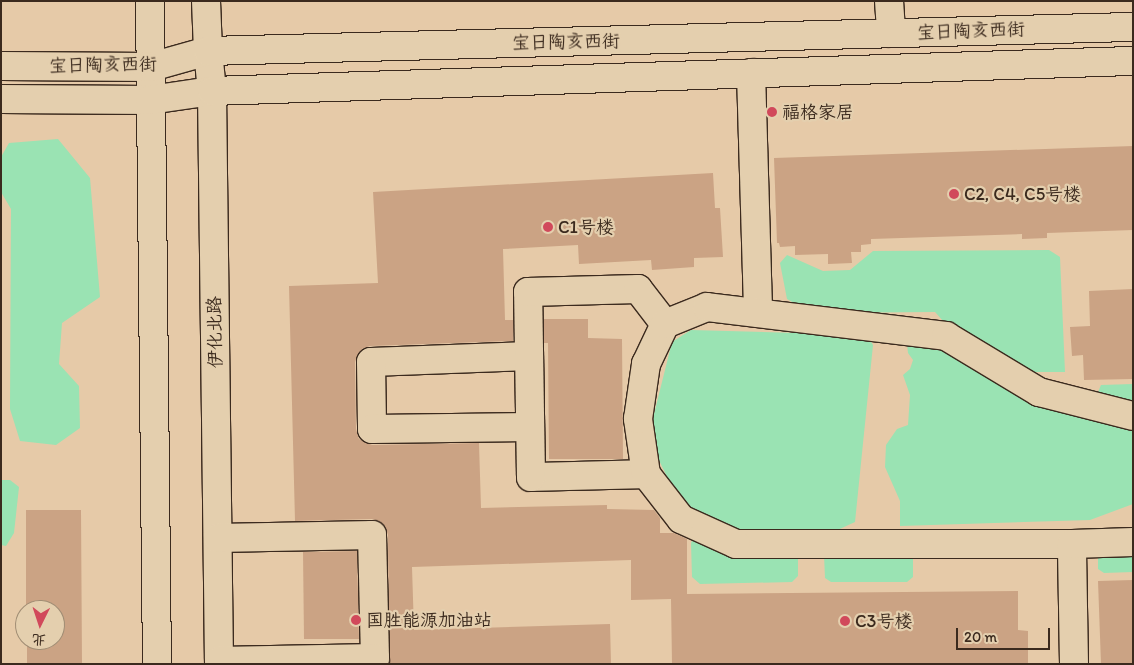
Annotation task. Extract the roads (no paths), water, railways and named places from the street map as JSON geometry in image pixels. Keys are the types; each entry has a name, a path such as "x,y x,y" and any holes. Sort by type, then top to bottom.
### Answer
{"street":[{"path":"150,1 157,664"},
{"name":"伊化北路","path":"206,1 212,91 219,662"},
{"path":"889,1 891,34"},
{"name":"宝日陶亥西街","path":"1,66 151,67 208,51 1133,27"},
{"name":"宝日陶亥西街","path":"1,99 150,100 212,91 1133,61"},
{"path":"751,73 758,313"},
{"path":"646,474 531,477 528,292 638,289 665,324"},
{"path":"1133,416 1039,392 946,336 707,307 665,324 646,364 638,419 646,474 681,519 736,544 1072,544 1133,542"},
{"path":"529,356 371,362 372,429 530,427"},
{"path":"218,538 372,535 375,658 219,662"},
{"path":"1072,544 1074,664"}],"place":[{"name":"福格家居","path":"772,112"},
{"name":"C2, C4, C5号楼","path":"954,194"},
{"name":"C1号楼","path":"548,227"},
{"name":"国胜能源加油站","path":"356,620"},
{"name":"C3号楼","path":"845,621"}]}
